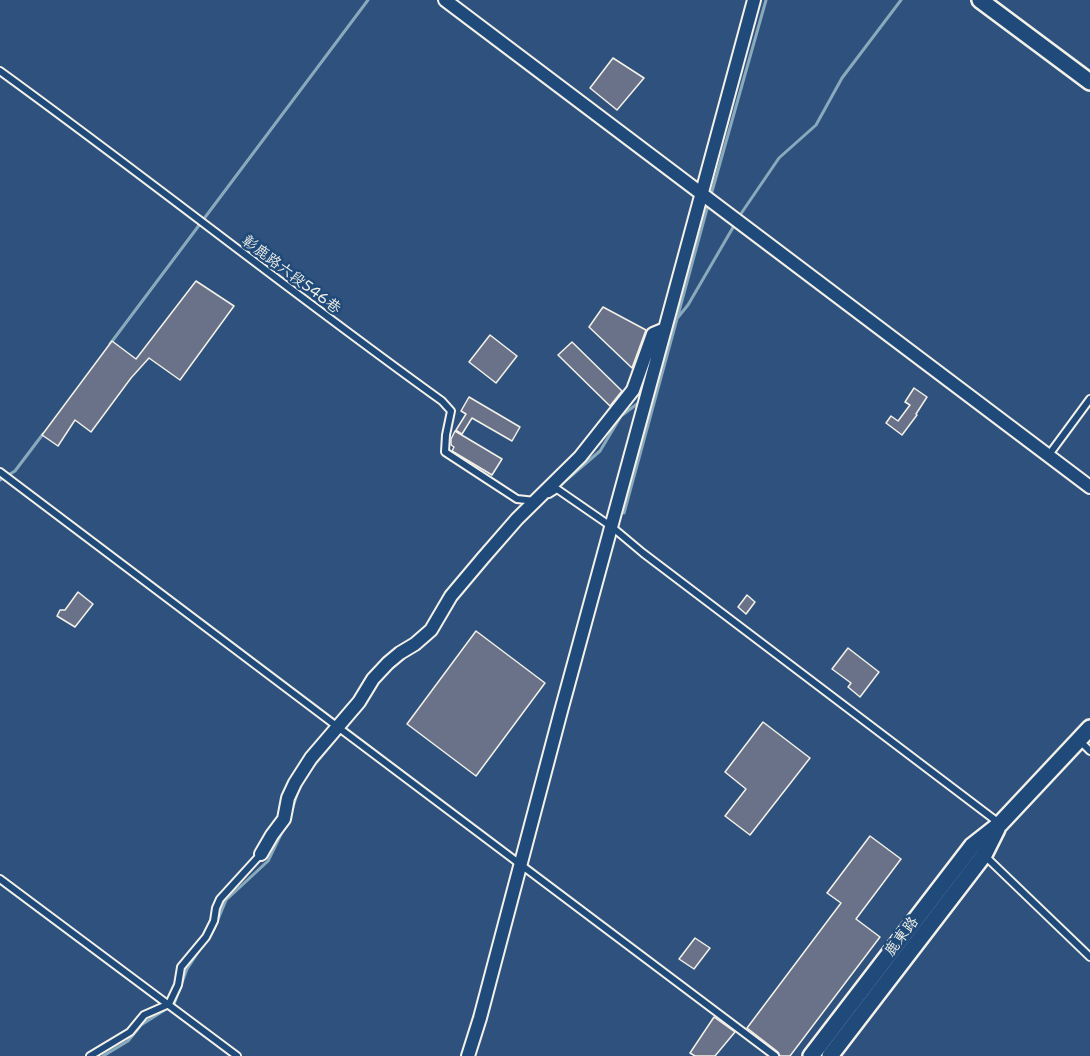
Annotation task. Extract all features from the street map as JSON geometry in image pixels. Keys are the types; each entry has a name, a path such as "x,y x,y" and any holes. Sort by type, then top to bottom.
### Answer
{"street":[{"path":"445,0 1090,487"},
{"path":"468,1056 754,0"},
{"path":"980,0 1090,82"},
{"path":"261,854 284,819 288,798 311,758 359,702 373,679 388,663 431,630 451,596 483,558 535,501 580,457 633,390 653,334 665,329"},
{"name":"鹿東路","path":"811,1056 972,846 1000,824 1090,728"},
{"name":"鹿東路","path":"830,1056 984,855 1000,824"}],"lane":[{"name":"彰鹿路六段546巷","path":"0,71 442,401 451,411 445,452 517,499 535,501"},
{"path":"1048,456 1090,399"},
{"path":"0,472 339,727 520,867 775,1056"},
{"path":"535,501 557,489 612,527 643,553 1000,824"},
{"path":"1078,739 1090,751"},
{"path":"90,1056 130,1032 144,1015 169,1004 178,985 181,967 206,937 214,921 220,899 261,854"},
{"path":"984,855 1090,957"},
{"path":"0,879 237,1056"}],"building":[{"path":"613,58 644,78 617,110 590,88"},
{"path":"196,281 234,306 180,380 149,358 131,378 91,432 75,420 58,446 42,435 112,341 136,359"},
{"path":"603,307 646,330 632,368 589,327"},
{"path":"490,335 517,356 496,383 469,362"},
{"path":"572,342 622,391 610,406 558,355"},
{"path":"914,388 927,397 902,435 886,423 891,416 898,421 910,405 905,402"},
{"path":"469,397 520,427 512,441 472,418 462,434 456,430 466,414 461,411"},
{"path":"455,431 502,459 492,475 452,451 454,447 451,445 451,439"},
{"path":"78,592 93,604 75,627 57,616 60,610 65,610"},
{"path":"747,595 755,602 746,614 738,607"},
{"path":"476,631 545,683 476,776 407,724"},
{"path":"848,648 879,672 860,697 848,687 851,683 832,669"},
{"path":"763,722 810,758 750,835 725,816 746,789 725,772"},
{"path":"870,836 901,859 856,919 880,937 790,1056 780,1056 747,1028 841,903 827,893"},
{"path":"695,938 710,948 694,969 679,959"},
{"path":"714,1017 735,1032 715,1056 695,1056 690,1053"}],"waterway":[{"path":"110,344 368,0"},
{"path":"711,195 766,0"},
{"path":"738,218 779,158 816,125 842,78 901,0"},
{"path":"624,513 708,205"},
{"path":"670,327 688,305 735,224"},
{"path":"643,389 646,372"},
{"path":"557,488 600,451 621,416 641,401"},
{"path":"0,480 15,471 43,434"},
{"path":"310,770 360,710"},
{"path":"291,813 298,791"},
{"path":"210,936 226,900 268,861 283,830"},
{"path":"103,1056 128,1041 141,1025 174,1004 187,969 204,943"}]}
